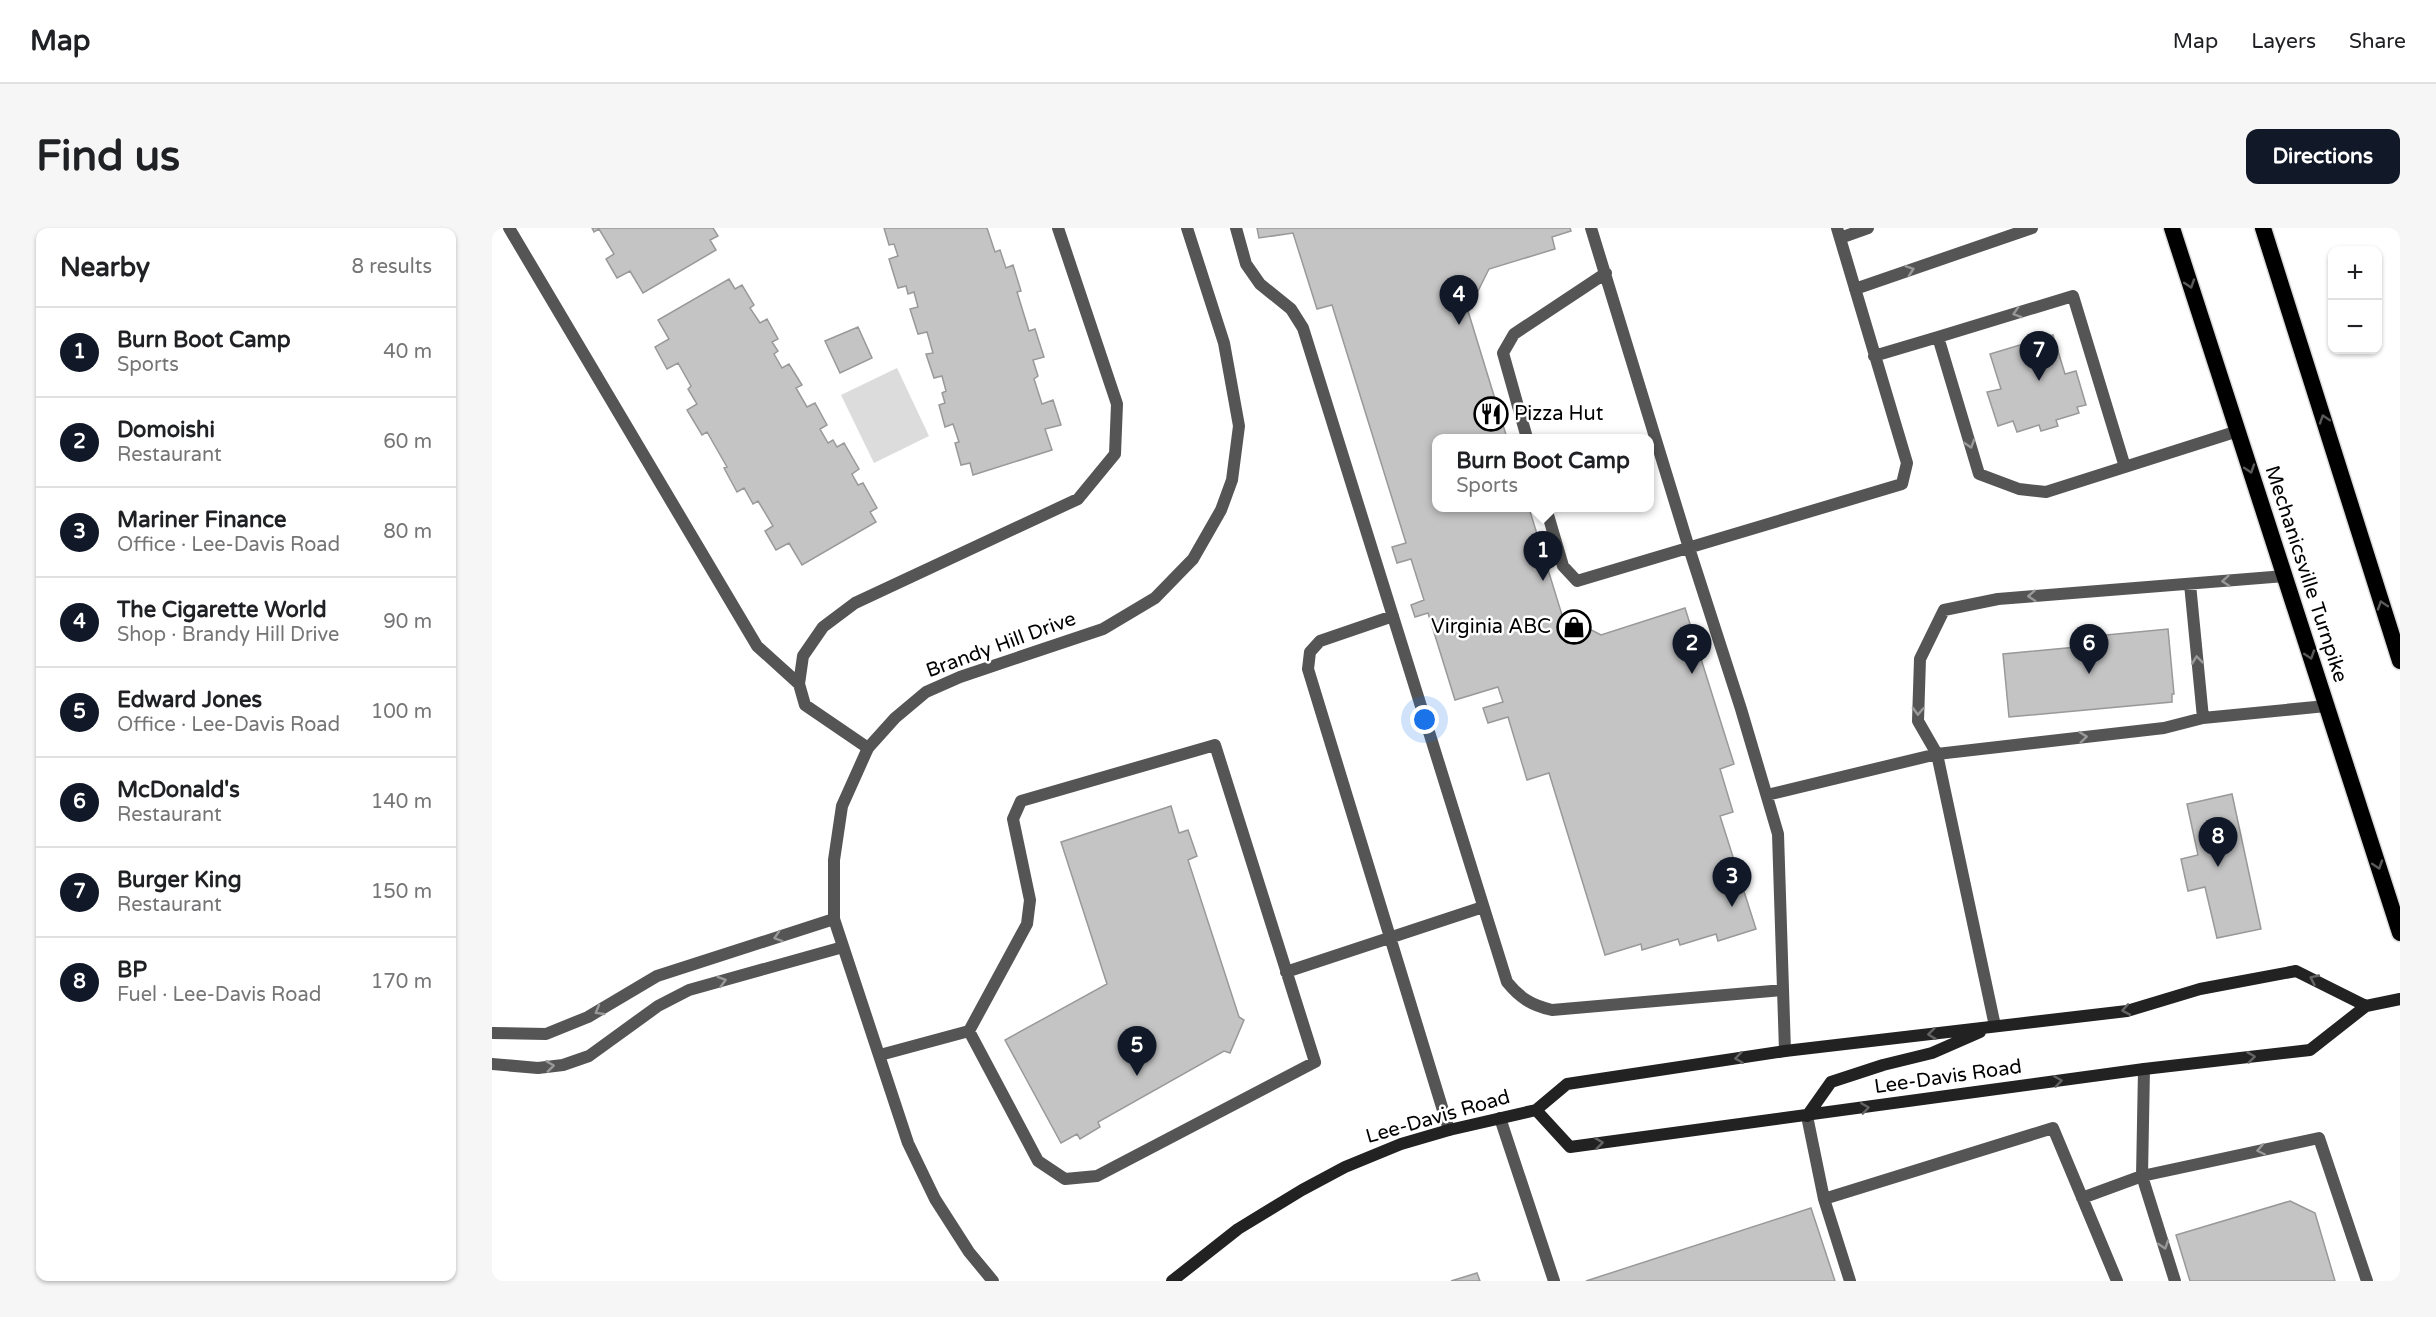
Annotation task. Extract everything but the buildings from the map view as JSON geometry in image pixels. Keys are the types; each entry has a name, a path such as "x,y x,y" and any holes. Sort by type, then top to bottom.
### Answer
{"highway":[{"name":"Mechanicsville Turnpike","path":"2172,228 2400,933"},
{"path":"2263,228 2400,661"}],"main road":[{"name":"Lee-Davis Road","path":"1172,1281 1238,1229 1345,1167 1391,1148 1449,1130 1536,1110 1567,1084 1785,1051 2127,1011 2200,989 2296,971 2366,1006"},
{"name":"Lee-Davis Road","path":"1536,1110 1570,1146 1807,1116 2144,1069 2310,1050 2366,1006 2400,999"},
{"path":"1807,1116 1831,1082 1883,1065 1932,1053 1995,1026"}],"street":[{"path":"509,228 757,646 799,684"},
{"path":"868,748 806,705 799,684 802,656 823,627 855,603 1078,499 1115,454 1116,404 1058,228"},
{"name":"Brandy Hill Drive","path":"993,1281 969,1252 935,1199 908,1143 834,919 834,860 842,806 868,748 895,718 926,692 960,676 1103,628 1155,598 1193,559 1221,510 1232,480 1239,426 1224,343 1187,228"},
{"path":"1236,228 1246,264 1260,284 1291,309 1303,328 1507,982 1519,997 1533,1005 1552,1010 1783,990"},
{"path":"1591,228 1689,548 1719,636 1778,834 1785,1051"},
{"path":"1547,512 1563,566 1577,581 1902,484 1907,463 1838,233 1868,228"},
{"path":"1855,289 2032,228"},
{"path":"1526,434 1503,353 1514,333 1606,273"},
{"path":"1874,356 2073,296 2126,467"},
{"path":"1938,336 1979,474 2019,489 2046,492 2238,431"},
{"path":"1995,1026 1937,754 1918,721 1920,659 1944,610 1998,598 2285,576"},
{"path":"2190,584 2203,718"},
{"path":"1393,616 1320,641 1310,652 1308,669 1449,1130"},
{"path":"1767,795 1937,754 2164,729 2203,718 2326,706"},
{"path":"880,1055 969,1031 1027,924 1030,900 1013,819 1021,801 1215,745 1315,1062 1097,1176 1065,1179 1038,1161 969,1031"},
{"path":"1286,972 1483,907"},
{"path":"492,1033 546,1034 588,1017 657,976 834,919"},
{"path":"492,1064 538,1068 563,1065 589,1056 658,1006 689,990 843,947"},
{"path":"2144,1069 2142,1176 2175,1281"},
{"path":"1807,1116 1824,1199 1850,1281"},
{"path":"1500,1118 1554,1281"},
{"path":"1824,1199 2053,1128 2117,1281"},
{"path":"2082,1198 2142,1176 2319,1137 2367,1281"}],"shaded area":[{"path":"897,368 929,436 874,463 841,395"}],"place":[{"name":"The Cigarette World","path":"1459,325"},
{"name":"Burger King","path":"2039,381"},
{"name":"Pizza Hut","path":"1491,414"},
{"name":"Burn Boot Camp","path":"1543,581"},
{"name":"Virginia ABC","path":"1574,627"},
{"name":"Domoishi","path":"1692,674"},
{"name":"McDonald's","path":"2089,674"},
{"name":"BP","path":"2218,867"},
{"name":"Mariner Finance","path":"1732,907"},
{"name":"Edward Jones","path":"1137,1076"}]}
